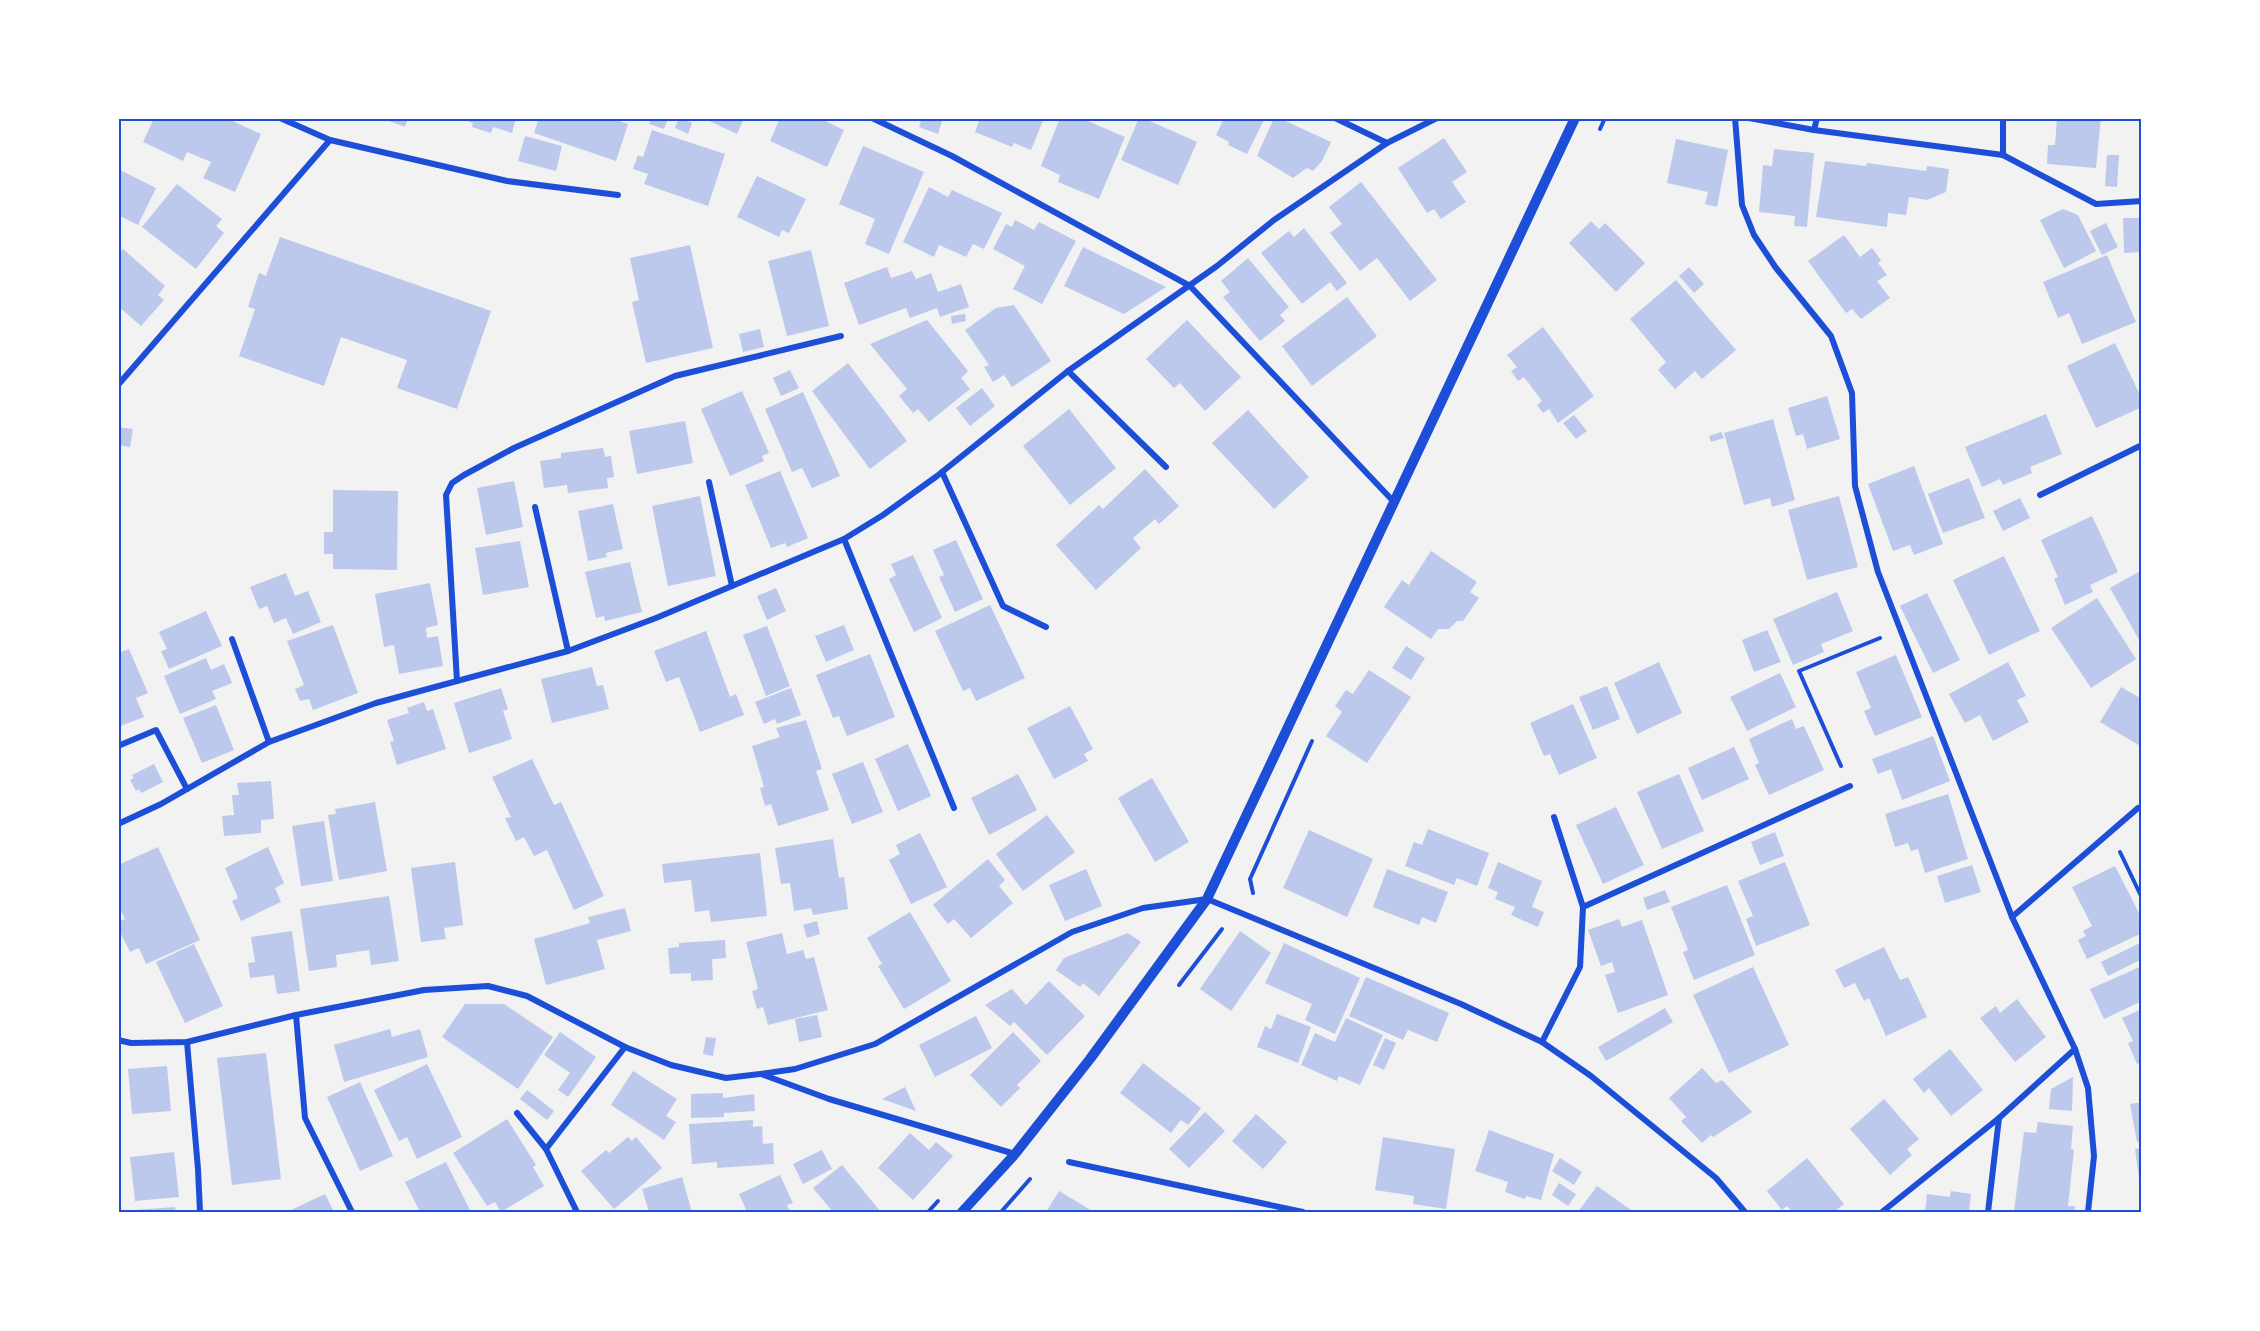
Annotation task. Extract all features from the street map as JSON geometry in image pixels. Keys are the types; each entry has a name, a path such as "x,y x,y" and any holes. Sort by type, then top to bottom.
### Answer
{"street":[{"path":"280,118 330,140 507,181 618,195"},
{"path":"872,118 952,156 1190,286 1395,502"},
{"path":"1335,118 1387,143"},
{"path":"118,824 161,804 269,742 376,703 568,651 844,539 883,515 942,472 1068,371 1190,286 1274,220 1387,143 1437,118"},
{"path":"962,1212 1015,1154 1090,1059 1207,899 1575,118"},
{"path":"1735,118 1742,205 1754,236 1776,268 1831,336 1852,393 1855,486 1878,572 2012,917 2075,1049 2088,1088 2094,1156 2088,1212"},
{"path":"1749,118 2003,155 2096,204 2142,201"},
{"path":"1814,129 1817,118"},
{"path":"2003,118 2003,155"},
{"path":"118,386 330,140"},
{"path":"457,681 446,495 452,483 514,448 675,376 841,336"},
{"path":"1068,371 1166,467"},
{"path":"2040,495 2142,445"},
{"path":"942,472 1004,606 1046,627"},
{"path":"709,482 732,586"},
{"path":"535,507 568,651"},
{"path":"844,539 954,808"},
{"path":"232,639 269,742"},
{"path":"118,746 156,730 187,789"},
{"path":"1583,907 1850,786"},
{"path":"2012,917 2138,808"},
{"path":"1542,1042 1580,967 1583,907 1554,817"},
{"path":"118,1040 131,1043 187,1042 296,1015 424,990 488,986 527,996 625,1047 671,1065 726,1078 760,1074 795,1069 875,1044 1072,932 1143,908 1207,899 1461,1004 1542,1042 1591,1076 1716,1179 1745,1212"},
{"path":"296,1015 305,1118 352,1212"},
{"path":"187,1042 200,1212"},
{"path":"546,1149 625,1047"},
{"path":"1882,1212 1999,1118 2075,1049"},
{"path":"760,1074 851,1106 1015,1154"},
{"path":"517,1113 546,1149 577,1212"},
{"path":"1989,1212 1999,1118"},
{"path":"1069,1162 1303,1212"}],"path":[{"path":"1850,786 1799,671 1900,630"},
{"path":"2110,831 2142,898"},
{"path":"1250,879 1254,896"},
{"path":"1184,977 1221,929 1229,927"}],"building":[{"path":"154,118 226,118 261,134 235,192 203,178 211,162 187,152 183,161 143,142"},
{"path":"381,118 408,118 405,127"},
{"path":"516,118 512,133 493,127 491,133 472,127 473,123 462,119"},
{"path":"539,118 611,118 628,124 616,161 534,133"},
{"path":"651,118 667,121 664,129 649,124"},
{"path":"679,118 692,123 688,134 675,128"},
{"path":"703,118 744,118 737,134"},
{"path":"780,118 819,118 844,130 827,167 770,141"},
{"path":"922,118 943,118 938,134 919,127"},
{"path":"980,118 1044,118 1031,150 1014,143 1012,147 975,132"},
{"path":"1060,118 1081,118 1125,137 1099,199 1058,182 1060,175 1041,166"},
{"path":"1139,118 1197,142 1178,185 1121,160"},
{"path":"1224,118 1265,118 1247,154 1228,145 1229,142 1216,135"},
{"path":"1274,118 1279,118 1331,142 1322,161 1313,171 1307,168 1293,178 1257,156"},
{"path":"2057,118 2101,118 2096,168 2047,164 2048,145 2055,145"},
{"path":"652,130 725,154 708,206 644,184 648,174 633,169 638,155 643,157"},
{"path":"525,136 562,146 556,171 518,161"},
{"path":"1444,138 1467,172 1452,182 1466,202 1441,219 1434,209 1427,213 1398,168"},
{"path":"1676,139 1728,150 1717,207 1705,204 1708,192 1667,183"},
{"path":"863,146 924,172 889,254 865,244 875,219 839,204"},
{"path":"1774,149 1814,153 1807,227 1794,226 1795,216 1759,212 1763,165 1772,166"},
{"path":"2107,155 2119,155 2117,187 2105,186"},
{"path":"1825,161 1866,166 1867,163 1926,171 1927,166 1949,169 1946,192 1927,200 1909,197 1906,215 1888,213 1887,227 1816,217"},
{"path":"118,169 156,188 138,225 118,215"},
{"path":"757,176 806,199 789,233 782,230 779,237 737,217"},
{"path":"1361,182 1437,280 1410,301 1377,258 1360,271 1330,233 1342,224 1329,207"},
{"path":"177,184 222,219 216,226 224,233 196,269 142,227"},
{"path":"929,187 948,197 952,190 1002,213 984,249 973,244 966,257 939,245 934,257 903,242"},
{"path":"2063,209 2078,215 2096,251 2064,268 2040,220"},
{"path":"2123,218 2142,218 2142,252 2124,253"},
{"path":"1015,220 1034,230 1039,222 1076,241 1042,304 1013,289 1025,266 993,249 1006,224 1012,227"},
{"path":"1591,221 1599,229 1605,223 1645,263 1616,292 1569,243"},
{"path":"2106,223 2118,247 2102,255 2090,231"},
{"path":"1304,228 1347,283 1337,291 1330,282 1302,304 1261,253 1289,231 1294,237"},
{"path":"1844,235 1860,257 1872,248 1881,260 1878,263 1887,275 1877,281 1890,298 1861,319 1852,309 1846,313 1808,261"},
{"path":"280,237 491,311 457,409 397,388 407,360 341,337 324,386 239,356 255,309 248,307 259,273 266,276"},
{"path":"690,245 713,348 646,363 632,302 639,300 630,258"},
{"path":"1083,247 1166,287 1124,314 1064,286"},
{"path":"123,249 165,286 158,295 164,300 141,326 118,306 118,254"},
{"path":"811,250 829,326 787,336 768,261"},
{"path":"2107,255 2136,322 2082,344 2069,313 2058,318 2043,282"},
{"path":"1248,258 1289,307 1280,315 1285,321 1260,341 1223,297 1230,292 1221,281"},
{"path":"887,267 891,278 912,271 916,279 931,273 938,292 961,284 969,307 940,317 937,308 910,318 906,308 859,325 844,283"},
{"path":"1689,267 1704,284 1694,293 1679,276"},
{"path":"1676,280 1736,350 1702,379 1695,371 1675,389 1658,370 1666,362 1630,319"},
{"path":"1347,297 1377,336 1312,386 1282,346"},
{"path":"1014,305 1051,361 1012,387 1004,375 993,382 984,367 989,365 965,330 996,308"},
{"path":"965,314 966,321 952,324 951,316"},
{"path":"927,320 968,371 961,378 970,389 929,422 918,409 913,413 899,396 907,389 870,344"},
{"path":"1187,320 1241,377 1205,411 1180,383 1174,388 1146,359"},
{"path":"1543,327 1594,396 1558,423 1549,409 1543,413 1537,405 1542,401 1524,377 1518,381 1511,371 1517,367 1507,355"},
{"path":"760,329 764,347 743,352 739,334"},
{"path":"2115,343 2142,399 2142,407 2096,428 2067,366"},
{"path":"848,363 907,441 870,469 812,391"},
{"path":"790,370 799,388 781,396 773,378"},
{"path":"982,388 995,406 970,426 956,408"},
{"path":"742,391 769,453 762,456 764,461 730,476 701,409"},
{"path":"803,392 840,476 812,488 802,468 792,472 765,409"},
{"path":"1827,396 1840,439 1807,449 1803,434 1796,436 1788,408"},
{"path":"1069,409 1116,468 1070,505 1023,446"},
{"path":"1248,410 1309,477 1274,509 1212,443"},
{"path":"2046,414 2062,454 2030,467 2032,473 2003,485 2000,479 1982,487 1965,447"},
{"path":"1574,415 1587,431 1576,439 1563,423"},
{"path":"1773,419 1795,500 1772,507 1770,498 1744,505 1724,433"},
{"path":"685,421 693,463 637,474 629,431"},
{"path":"118,427 133,429 130,447 118,445"},
{"path":"1721,432 1724,438 1711,442 1709,436"},
{"path":"603,448 605,457 611,456 614,477 607,478 608,488 568,493 567,485 544,488 540,461 561,458 561,453"},
{"path":"1914,466 1943,544 1914,555 1910,545 1893,551 1868,484"},
{"path":"1145,469 1179,506 1159,524 1155,519 1133,538 1141,548 1096,590 1056,545 1099,505 1103,509"},
{"path":"780,471 808,538 787,547 785,543 771,548 745,485"},
{"path":"1969,478 1985,518 1943,533 1928,494"},
{"path":"514,481 523,527 486,535 477,488"},
{"path":"333,490 398,491 397,570 333,569 333,554 324,554 324,532 333,532"},
{"path":"700,496 716,576 668,586 652,506"},
{"path":"1839,496 1858,567 1807,580 1788,510"},
{"path":"2020,498 2030,518 2003,531 1993,511"},
{"path":"613,504 623,549 606,553 607,557 588,561 578,511"},
{"path":"2092,516 2118,572 2090,585 2093,592 2065,605 2054,579 2058,577 2041,540"},
{"path":"956,540 983,599 955,612 939,577 944,575 933,550"},
{"path":"520,541 529,587 483,595 475,548"},
{"path":"1431,551 1477,582 1470,592 1479,598 1463,621 1457,621 1449,629 1438,629 1431,639 1384,607 1402,580 1409,585"},
{"path":"913,555 942,618 914,632 889,579 896,575 891,564"},
{"path":"2004,556 2040,631 1989,655 1953,580"},
{"path":"630,562 642,612 605,621 604,616 596,618 585,572"},
{"path":"2142,570 2142,645 2110,588"},
{"path":"286,573 295,596 308,591 321,622 293,634 286,618 274,623 267,606 259,609 250,587"},
{"path":"430,583 438,625 426,628 427,638 438,636 443,666 399,674 394,645 384,647 375,594"},
{"path":"776,588 786,611 767,620 757,596"},
{"path":"1837,592 1853,631 1821,644 1824,652 1793,665 1773,619"},
{"path":"1927,593 1960,660 1933,673 1900,606"},
{"path":"2097,598 2136,659 2091,688 2051,628"},
{"path":"990,605 1025,678 976,701 970,688 963,691 935,631"},
{"path":"206,611 222,646 169,669 161,651 167,649 159,632"},
{"path":"333,625 358,693 313,710 309,699 300,701 295,689 304,685 287,641"},
{"path":"844,625 854,650 826,662 815,636"},
{"path":"767,626 790,686 766,696 743,635"},
{"path":"1767,630 1781,662 1754,672 1742,640"},
{"path":"706,631 730,697 736,694 744,715 700,732 679,677 666,682 654,651"},
{"path":"1406,646 1425,658 1411,680 1392,668"},
{"path":"129,649 148,693 136,698 144,717 118,727 118,653"},
{"path":"870,654 895,717 847,736 839,716 833,718 816,675"},
{"path":"1896,655 1922,717 1875,736 1864,711 1871,708 1856,672"},
{"path":"206,658 211,670 224,664 232,683 212,691 216,699 180,714 164,676"},
{"path":"1659,662 1682,713 1637,734 1614,683"},
{"path":"2008,662 2026,696 2017,700 2029,722 1993,741 1980,715 1965,723 1949,694"},
{"path":"592,667 597,686 603,685 609,709 552,723 541,679"},
{"path":"1369,670 1411,697 1367,763 1326,736 1342,712 1335,706 1346,690 1353,694"},
{"path":"1780,673 1796,707 1747,731 1730,697"},
{"path":"1607,686 1620,719 1593,730 1579,697"},
{"path":"2121,687 2142,699 2142,747 2100,722"},
{"path":"501,688 508,709 503,711 512,739 469,753 454,703"},
{"path":"791,688 801,715 777,724 775,719 764,724 755,702"},
{"path":"424,702 427,711 433,709 446,749 397,765 390,742 394,741 387,720 409,713 407,708"},
{"path":"1573,704 1597,758 1559,775 1550,754 1544,756 1530,723"},
{"path":"216,705 234,750 202,763 183,718"},
{"path":"1070,706 1093,749 1084,754 1088,761 1054,779 1027,728"},
{"path":"1792,719 1796,729 1804,726 1824,770 1769,795 1755,765 1759,763 1749,739"},
{"path":"806,720 822,769 816,771 829,810 778,826 771,804 765,806 760,788 764,787 752,746 780,737 776,728"},
{"path":"1933,736 1950,781 1902,800 1891,769 1878,774 1872,759"},
{"path":"908,744 931,796 898,811 875,759"},
{"path":"1734,747 1749,779 1702,800 1688,768"},
{"path":"532,759 554,805 561,802 604,896 574,910 547,850 534,856 524,837 516,841 505,818 511,817 492,777"},
{"path":"863,762 883,812 852,824 832,774"},
{"path":"154,764 163,782 141,793 139,789 136,791 130,780 134,778 132,775"},
{"path":"1018,774 1037,810 989,835 971,798"},
{"path":"1679,774 1704,831 1662,849 1637,792"},
{"path":"1152,778 1189,842 1155,862 1118,798"},
{"path":"271,781 274,819 261,820 261,833 224,836 222,816 234,815 232,795 239,795 237,783"},
{"path":"1948,794 1968,859 1925,873 1918,849 1911,851 1908,843 1895,847 1885,814"},
{"path":"375,802 387,871 339,880 328,815 336,814 335,809"},
{"path":"1616,807 1644,865 1603,884 1576,825"},
{"path":"1047,815 1075,852 1023,891 996,854"},
{"path":"324,821 333,881 301,886 292,826"},
{"path":"1428,829 1489,853 1477,886 1457,878 1454,885 1405,866 1414,842 1422,845"},
{"path":"1309,830 1373,859 1347,917 1283,888"},
{"path":"1775,832 1784,856 1760,865 1751,842"},
{"path":"920,833 947,887 911,904 889,860 900,854 896,845"},
{"path":"833,839 839,878 844,877 848,909 813,915 811,908 794,911 790,883 781,884 775,848"},
{"path":"158,847 200,940 146,964 139,948 130,952 118,928 118,922 125,919 118,904 118,865"},
{"path":"268,847 284,883 275,888 281,902 241,921 232,901 238,898 225,868"},
{"path":"760,853 767,916 711,922 709,910 695,912 691,880 664,883 662,864"},
{"path":"988,859 1005,880 999,886 1013,903 971,938 954,919 948,924 933,905"},
{"path":"455,862 463,925 444,928 446,939 421,942 411,868"},
{"path":"1498,862 1542,881 1532,907 1544,912 1538,927 1511,915 1515,907 1495,899 1498,892 1488,888"},
{"path":"1785,862 1810,925 1756,946 1746,919 1753,916 1738,881"},
{"path":"1972,865 1981,892 1945,903 1937,876"},
{"path":"2115,866 2142,919 2142,933 2087,959 2078,940 2086,936 2083,931 2092,926 2072,887"},
{"path":"1086,869 1102,906 1065,921 1049,885"},
{"path":"1387,869 1448,892 1436,923 1422,917 1419,925 1373,907"},
{"path":"1727,885 1755,955 1694,980 1683,952 1688,950 1671,907"},
{"path":"1665,890 1670,902 1647,910 1643,898"},
{"path":"389,896 399,961 371,965 369,950 336,955 337,967 309,971 300,909"},
{"path":"625,908 631,931 597,940 605,969 546,985 534,939 590,923 588,917"},
{"path":"910,912 951,981 904,1009 878,966 882,964 867,938"},
{"path":"1619,919 1622,927 1642,920 1668,995 1618,1013 1605,975 1615,972 1612,962 1601,966 1588,930"},
{"path":"817,921 820,934 807,938 803,925"},
{"path":"292,931 300,991 277,994 274,975 250,978 248,963 255,962 251,937"},
{"path":"1240,931 1271,953 1231,1011 1200,989"},
{"path":"782,933 787,954 803,950 806,959 814,957 828,1010 768,1025 763,1007 757,1009 752,991 758,989 746,942"},
{"path":"1128,933 1141,942 1099,996 1083,983 1080,987 1056,970 1064,958"},
{"path":"725,940 726,958 712,959 713,980 691,981 691,973 670,974 668,948 679,947 679,943"},
{"path":"2142,942 2142,959 2108,976 2101,962"},
{"path":"1284,943 1360,978 1335,1034 1305,1020 1312,1004 1265,983"},
{"path":"194,944 223,1006 185,1023 156,962"},
{"path":"1884,947 1900,980 1908,977 1927,1017 1886,1036 1869,998 1864,1001 1855,983 1844,988 1835,970"},
{"path":"2142,966 2142,1001 2104,1019 2090,989"},
{"path":"1753,967 1789,1045 1729,1073 1693,995"},
{"path":"1366,977 1449,1013 1437,1042 1408,1030 1403,1040 1349,1016"},
{"path":"1049,981 1085,1016 1047,1055 1014,1022 1010,1026 985,1005 1012,989 1026,1005"},
{"path":"2017,999 2046,1037 2015,1062 1980,1018 1996,1006 2000,1013"},
{"path":"465,1004 504,1004 553,1037 518,1089 442,1037"},
{"path":"1665,1008 1673,1022 1606,1061 1598,1047"},
{"path":"2142,1009 2142,1062 2137,1064 2128,1043 2133,1041 2122,1018"},
{"path":"1277,1014 1311,1027 1298,1063 1257,1047 1265,1026 1271,1029"},
{"path":"817,1015 822,1037 799,1042 795,1019"},
{"path":"976,1016 992,1048 935,1077 919,1045"},
{"path":"1346,1018 1383,1035 1360,1085 1339,1076 1337,1081 1301,1065 1315,1033 1335,1042"},
{"path":"390,1029 392,1037 420,1029 428,1057 344,1082 334,1045"},
{"path":"560,1032 596,1057 568,1097 558,1090 570,1073 544,1055"},
{"path":"1013,1032 1041,1061 1017,1085 1020,1088 1001,1107 970,1075"},
{"path":"706,1037 716,1038 713,1056 703,1054"},
{"path":"1385,1038 1396,1043 1384,1070 1373,1065"},
{"path":"1950,1049 1983,1090 1951,1116 1929,1088 1924,1093 1913,1079"},
{"path":"266,1053 281,1179 232,1185 217,1058"},
{"path":"1143,1063 1201,1108 1188,1125 1181,1120 1171,1133 1120,1093"},
{"path":"427,1064 462,1137 417,1159 407,1137 399,1141 374,1090"},
{"path":"167,1066 171,1111 132,1114 128,1069"},
{"path":"1702,1068 1716,1083 1722,1080 1752,1112 1713,1137 1711,1135 1702,1143 1681,1121 1686,1117 1669,1098"},
{"path":"633,1071 677,1099 666,1116 676,1122 664,1140 611,1105"},
{"path":"2073,1077 2072,1111 2049,1109 2051,1089"},
{"path":"360,1082 393,1156 360,1171 327,1097"},
{"path":"905,1087 916,1111 882,1099"},
{"path":"527,1090 554,1111 547,1120 520,1099"},
{"path":"723,1093 723,1098 754,1094 755,1111 724,1113 724,1117 691,1118 691,1094"},
{"path":"1884,1099 1919,1139 1907,1149 1912,1155 1890,1175 1850,1129"},
{"path":"2142,1102 2142,1141 2137,1142 2130,1104"},
{"path":"1205,1112 1225,1131 1189,1168 1169,1149"},
{"path":"1256,1114 1287,1142 1263,1169 1232,1141"},
{"path":"507,1119 536,1165 533,1167 544,1186 501,1212 495,1202 487,1206 453,1153"},
{"path":"753,1120 753,1127 762,1126 763,1144 773,1143 774,1164 717,1168 717,1162 692,1164 689,1124"},
{"path":"2038,1122 2073,1126 2071,1149 2074,1150 2068,1206 2075,1206 2074,1212 2014,1212 2024,1132 2036,1133"},
{"path":"1489,1130 1554,1154 1541,1200 1526,1196 1525,1199 1505,1192 1508,1182 1475,1171"},
{"path":"910,1133 929,1150 936,1142 953,1156 913,1200 878,1168"},
{"path":"628,1137 632,1141 636,1137 662,1168 614,1209 581,1171 606,1150 609,1153"},
{"path":"1383,1137 1455,1149 1446,1209 1413,1204 1414,1196 1375,1190"},
{"path":"2142,1148 2142,1186 2140,1186 2135,1149"},
{"path":"822,1150 832,1169 803,1184 793,1164"},
{"path":"174,1152 179,1197 135,1201 130,1157"},
{"path":"1560,1158 1582,1172 1574,1185 1552,1171"},
{"path":"1807,1158 1844,1204 1834,1212 1793,1212 1787,1206 1782,1210 1767,1191"},
{"path":"446,1162 471,1212 420,1212 405,1182"},
{"path":"842,1165 881,1212 833,1212 813,1188"},
{"path":"780,1175 793,1203 787,1205 790,1212 747,1212 739,1194"},
{"path":"682,1177 692,1212 649,1212 642,1189"},
{"path":"1559,1183 1576,1194 1568,1206 1552,1195"},
{"path":"1597,1186 1634,1212 1578,1212"},
{"path":"1059,1191 1094,1212 1046,1212"},
{"path":"1951,1191 1971,1194 1969,1212 1925,1212 1927,1194 1950,1197"},
{"path":"325,1194 334,1212 287,1212"},
{"path":"175,1207 176,1212 134,1212 134,1210"}]}
